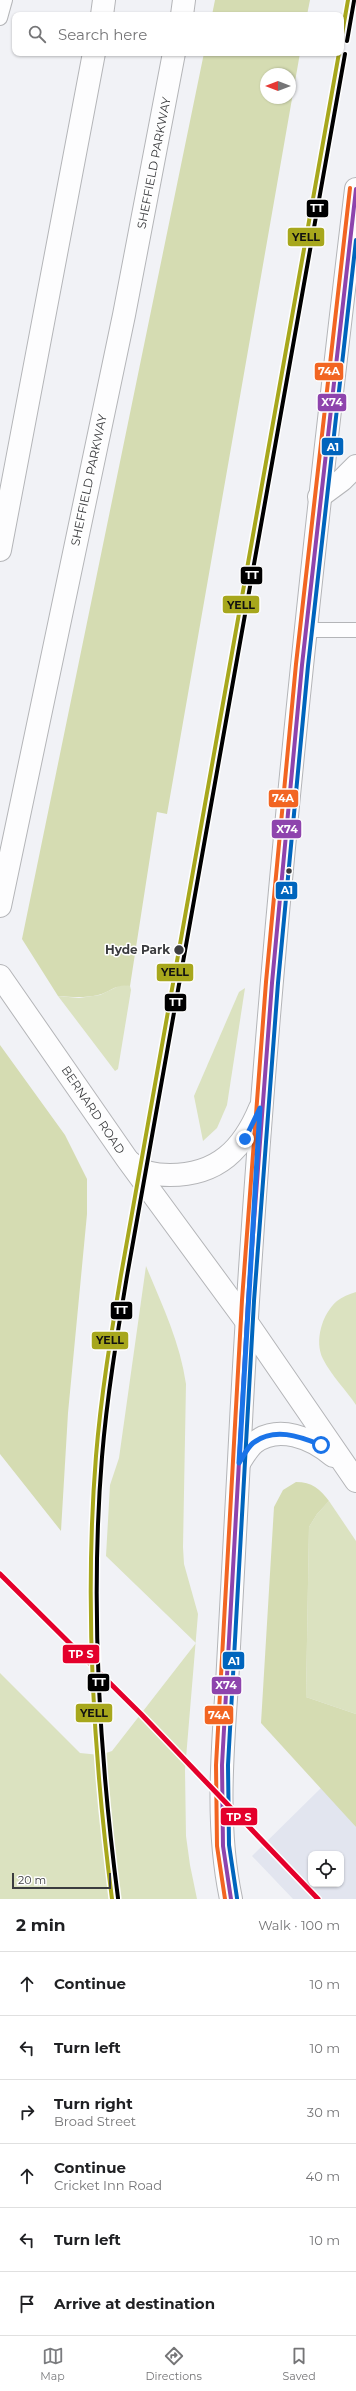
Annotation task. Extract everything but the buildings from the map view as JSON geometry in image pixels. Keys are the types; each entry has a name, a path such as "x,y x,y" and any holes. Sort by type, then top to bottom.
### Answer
{"main road":[{"path":"102,12 104,0"},
{"path":"182,12 184,0"},
{"path":"0,550 93,56"},
{"name":"SHEFFIELD PARKWAY","path":"0,906 124,315 173,56"},
{"path":"231,1899 221,1837 224,1732 246,1320 260,1108 283,844 319,496 356,190"},
{"path":"319,496 342,480 356,466"},
{"name":"BERNARD ROAD","path":"0,976 127,1159 246,1320 351,1473"},
{"path":"127,1159 140,1170 154,1174 190,1175 213,1166 236,1150 245,1139 260,1108"},
{"path":"239,1463 252,1444 265,1436 282,1434 302,1437 321,1445 351,1473"}],"lane":[{"path":"0,18 5,0"},
{"path":"305,630 356,630"}],"shaded area":[{"path":"322,1787 356,1827 356,1899 293,1899 252,1856"}],"green space":[{"path":"215,0 310,0 308,12 213,12"},
{"path":"203,56 299,56 296,76 296,68 260,68 260,104 291,104 167,814 157,812 130,986 125,985 117,987 102,994 93,996 58,996 22,939"},
{"path":"123,984 130,986 131,990 118,1069 115,1071 58,996 79,998 100,995"},
{"path":"245,988 227,1105 217,1128 203,1141 194,1096 239,992"},
{"path":"0,1045 65,1135 87,1179 87,1214 68,1413 61,1531 0,1454"},
{"path":"146,1266 175,1338 186,1384 183,1547 184,1564 198,1614 196,1643 106,1556 110,1485 119,1458"},
{"path":"356,1292 356,1405 326,1365 320,1352 319,1344 321,1328 327,1313 341,1298"},
{"path":"296,1482 307,1483 315,1487 329,1501 317,1514 309,1527 306,1697 356,1714 356,1827 261,1723 274,1507 283,1490"},
{"path":"329,1501 356,1541 356,1714 306,1697 309,1527 317,1514"},
{"path":"196,1644 185,1770 186,1836 197,1899 0,1899 0,1673 80,1753 100,1755 112,1751"}],"transit line":[{"name":"YELL","path":"344,23 348,0"},
{"name":"TT","path":"347,41 354,1"},
{"name":"TT","path":"118,1898 111,1843 101,1733 98,1678 98,1512 107,1411 127,1276 345,54"},
{"name":"YELL","path":"112,1899 100,1789 92,1678 92,1511 101,1410 121,1275 338,56"},
{"name":"74A","path":"225,1899 217,1846 216,1765 242,1300 266,982 296,664 350,188"},
{"name":"X74","path":"231,1899 223,1846 222,1765 248,1301 272,983 302,665 356,189"},
{"name":"A1","path":"237,1898 229,1845 228,1765 254,1301 278,983 308,666 356,240"},
{"path":"0,1574 141,1714 318,1899"}],"place":[{"name":"Hyde Park","path":"179,950"}],"route":[{"path":"245,1139 260,1108 246,1320 239,1463 252,1444 265,1436 282,1434 302,1437 321,1445"}]}
